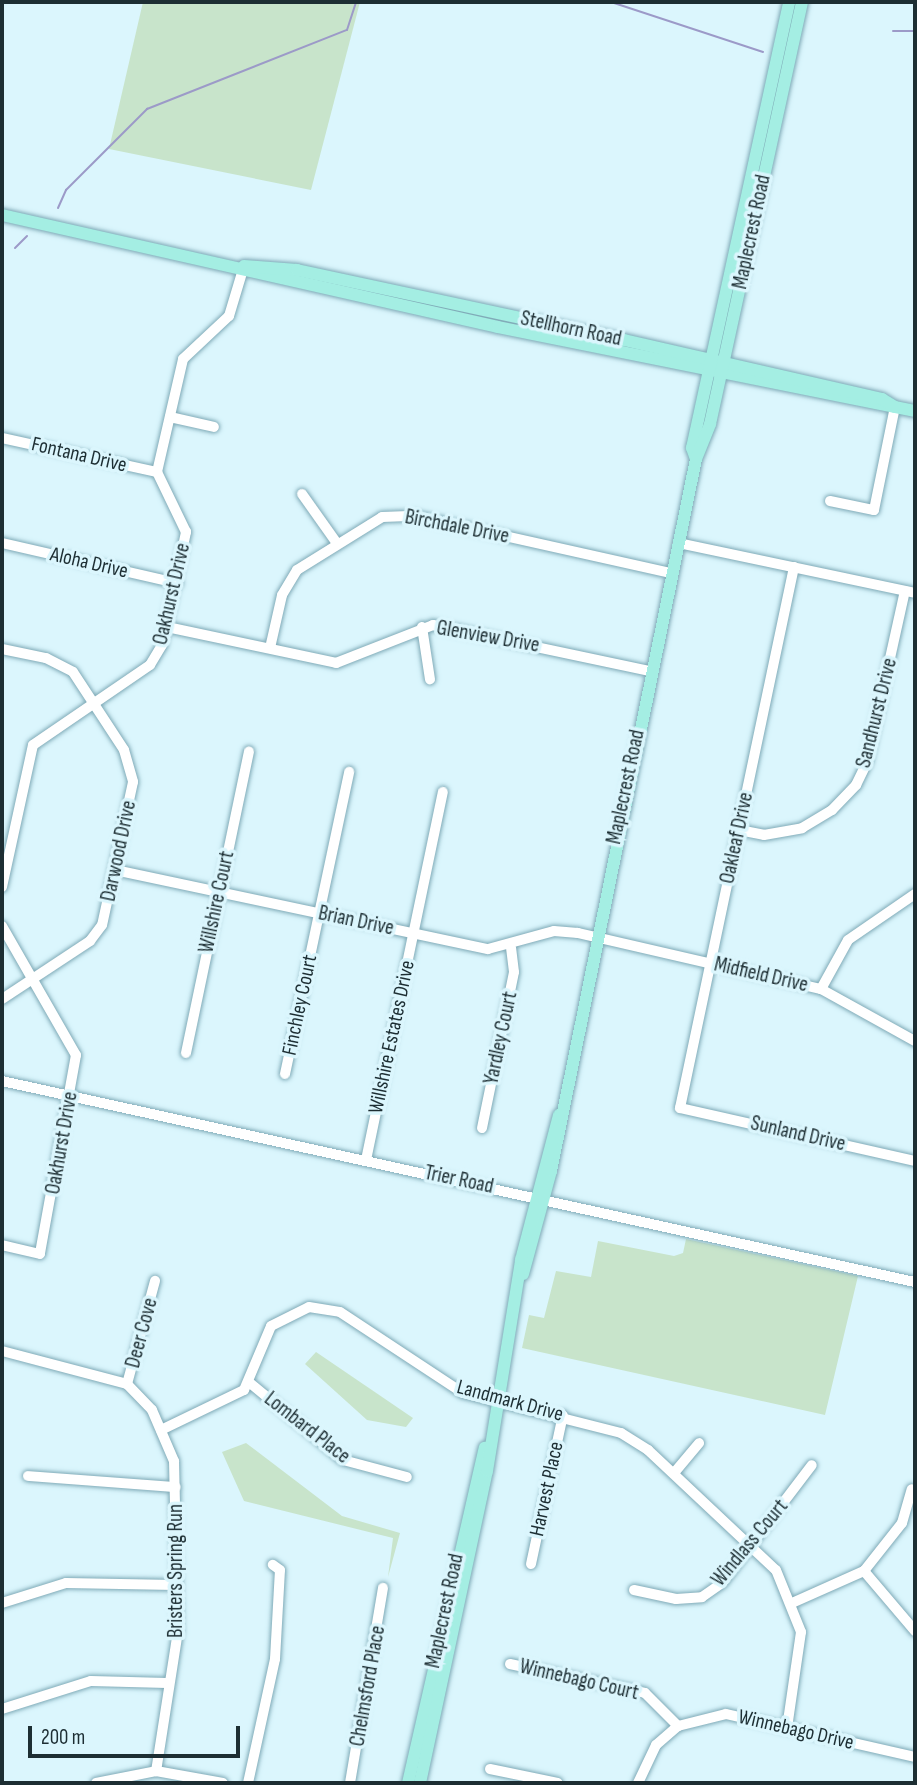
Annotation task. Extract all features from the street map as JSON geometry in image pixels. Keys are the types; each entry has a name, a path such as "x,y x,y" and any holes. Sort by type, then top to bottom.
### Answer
{"main road":[{"name":"Maplecrest Road","path":"716,367 789,2"},
{"name":"Maplecrest Road","path":"420,1783 487,1471 488,1441 496,1401 559,1115 696,459 692,448 716,367 802,2"},
{"name":"Stellhorn Road","path":"2,215 244,266 298,270 716,367 882,399 895,408 915,411"},
{"name":"Maplecrest Road","path":"408,1783 476,1467 488,1441"}],"street":[{"path":"157,472 186,351 229,316 244,266"},
{"path":"830,501 874,510 895,408"},
{"path":"170,417 214,427"},
{"name":"Fontana Drive","path":"2,438 157,472"},
{"name":"Oakhurst Drive","path":"2,887 33,745 92,701 150,665 167,627 177,583 185,521 157,472"},
{"path":"302,494 336,542"},
{"name":"Birchdale Drive","path":"270,648 288,582 336,542 370,521 415,516 671,573"},
{"name":"Aloha Drive","path":"2,543 177,583"},
{"path":"678,543 910,592"},
{"name":"Oakleaf Drive","path":"680,1108 794,567"},
{"name":"Sandhurst Drive","path":"739,830 764,835 802,828 832,810 856,785 867,762 910,592"},
{"name":"Glenview Drive","path":"167,627 336,663 422,627 461,629 650,671"},
{"path":"422,627 430,679"},
{"name":"Darwood Drive","path":"2,649 61,664 92,701 133,774 115,870 95,935 2,999"},
{"name":"Willshire Court","path":"186,1053 249,752"},
{"name":"Finchley Court","path":"285,1074 349,772"},
{"name":"Willshire Estates Drive","path":"366,1160 443,792"},
{"path":"2,824 14,826"},
{"name":"Brian Drive","path":"115,870 414,933 511,948"},
{"path":"821,989 849,939 915,894"},
{"name":"Oakhurst Drive","path":"2,926 74,1045 71,1096 40,1254 2,1245"},
{"path":"511,948 554,931 596,937"},
{"name":"Midfield Drive","path":"596,937 821,989 915,1041"},
{"name":"Yardley Court","path":"482,1128 514,972 511,948"},
{"name":"Trier Road","path":"2,1081 915,1282"},
{"name":"Sunland Drive","path":"680,1108 915,1161"},
{"name":"Deer Cove","path":"127,1384 138,1362 155,1281"},
{"name":"Landmark Drive","path":"250,1383 274,1322 297,1309 322,1307 340,1312 452,1388 496,1401 564,1415 621,1433 674,1473 776,1570 792,1603 801,1632 800,1671 787,1728"},
{"path":"2,1351 127,1384"},
{"path":"161,1430 224,1402 250,1383"},
{"name":"Lombard Place","path":"250,1383 342,1460 407,1477"},
{"name":"Bristers Spring Run","path":"127,1384 144,1398 161,1430 176,1488 175,1585 178,1627 167,1683 156,1771"},
{"name":"Harvest Place","path":"531,1564 564,1415"},
{"path":"674,1473 699,1443"},
{"name":"Windlass Court","path":"634,1590 676,1599 702,1597 722,1583 813,1465"},
{"path":"28,1476 176,1488"},
{"path":"792,1603 863,1571 902,1523 912,1489"},
{"path":"248,1783 275,1659 280,1570 272,1565"},
{"path":"863,1571 915,1631"},
{"path":"2,1603 66,1583 175,1585"},
{"name":"Chelmsford Place","path":"351,1783 383,1588"},
{"name":"Winnebago Court","path":"510,1664 645,1693 678,1726"},
{"path":"2,1709 91,1681 167,1683"},
{"name":"Winnebago Drive","path":"678,1726 726,1714 915,1757"},
{"path":"638,1783 656,1745 678,1726"},
{"path":"490,1769 558,1783"},
{"path":"96,1783 156,1771 223,1783"}],"green space":[{"path":"143,2 360,2 311,190 109,149"},
{"path":"686,1239 858,1276 825,1415 522,1348 529,1315 544,1318 556,1271 591,1277 598,1241 674,1256 683,1253"},
{"path":"316,1352 413,1418 406,1427 367,1420 305,1364"},
{"path":"246,1443 342,1516 400,1533 388,1577 393,1538 244,1501 222,1452"}],"waterway":[{"path":"58,208 66,190 147,109 347,30 356,2"},
{"path":"611,2 763,52"},
{"path":"893,31 915,31"},
{"path":"15,248 27,236"}]}
